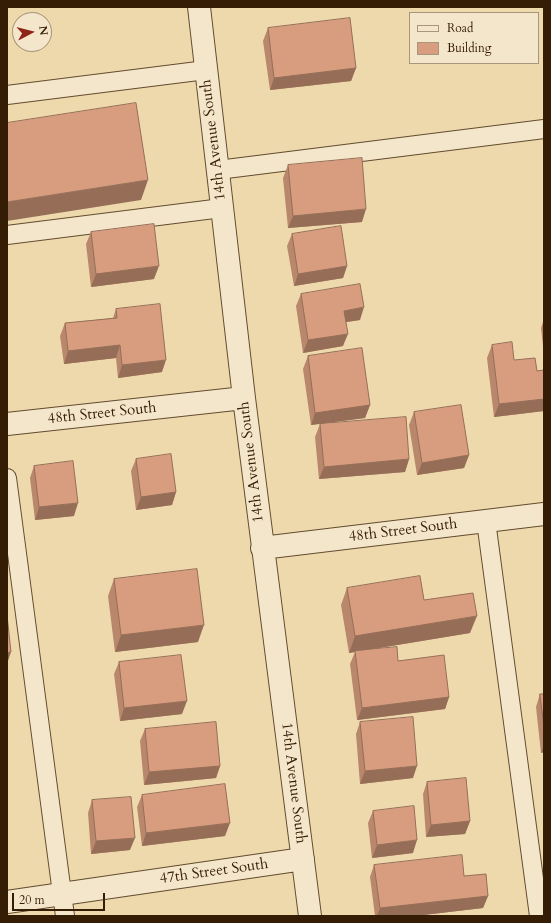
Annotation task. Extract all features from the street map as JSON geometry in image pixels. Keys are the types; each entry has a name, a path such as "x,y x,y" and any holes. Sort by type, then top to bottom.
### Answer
{"street":[{"name":"14th Avenue South","path":"199,7 262,548 310,916"},
{"name":"48th Street South","path":"7,424 244,398"},
{"name":"48th Street South","path":"262,548 544,514"},
{"name":"47th Street South","path":"7,902 303,859"}],"lane":[{"path":"7,95 206,70"},
{"path":"218,170 544,129"},
{"path":"7,235 222,208"},
{"path":"7,478 65,916"},
{"path":"486,521 539,916"}],"building":[{"path":"350,18 356,68 274,78 268,28"},
{"path":"136,103 148,180 7,202 7,123"},
{"path":"362,158 366,209 293,216 288,165"},
{"path":"154,224 159,266 96,274 91,232"},
{"path":"341,226 347,266 298,274 292,234"},
{"path":"360,284 364,307 344,311 348,334 308,340 301,294"},
{"path":"160,304 166,360 122,365 120,345 68,351 65,323 117,318 116,309"},
{"path":"512,342 514,360 535,358 537,371 544,370 544,399 499,404 492,345"},
{"path":"362,348 370,405 315,413 308,356"},
{"path":"461,405 469,455 422,463 414,412"},
{"path":"406,417 409,459 324,467 320,424"},
{"path":"171,454 176,492 141,497 136,459"},
{"path":"73,461 78,503 39,507 34,466"},
{"path":"197,569 204,625 121,635 114,579"},
{"path":"420,576 424,600 473,593 477,616 355,636 347,588"},
{"path":"7,615 11,652 7,653"},
{"path":"397,647 398,661 444,655 449,697 362,708 355,651"},
{"path":"181,655 187,701 124,708 119,662"},
{"path":"540,694 544,694 544,725"},
{"path":"413,717 417,766 365,771 360,722"},
{"path":"216,722 220,766 149,772 145,729"},
{"path":"466,778 470,821 431,825 427,782"},
{"path":"225,784 230,823 146,833 142,795"},
{"path":"131,797 135,838 96,841 92,800"},
{"path":"414,806 417,840 377,845 373,811"},
{"path":"462,855 464,876 486,874 488,896 380,908 374,865"}]}
